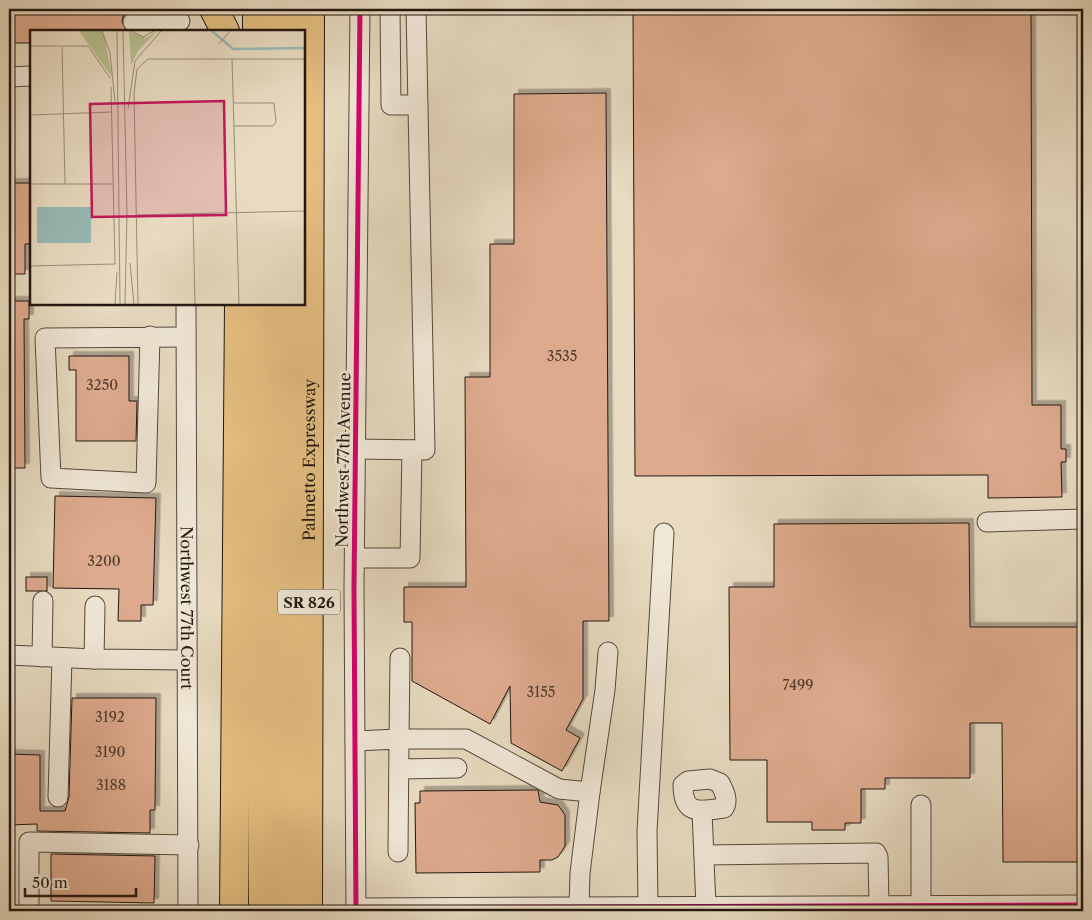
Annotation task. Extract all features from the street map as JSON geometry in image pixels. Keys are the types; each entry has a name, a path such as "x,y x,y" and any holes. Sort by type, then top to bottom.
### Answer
{"highway":[{"path":"214,9 224,30"},
{"path":"232,9 232,30"},
{"path":"257,9 258,30"},
{"path":"283,9 283,30"},
{"name":"Palmetto Expressway","path":"308,911 310,9"},
{"path":"311,48 319,9"},
{"path":"234,911 239,305"},
{"path":"259,305 262,911"},
{"path":"285,305 288,911"}],"street":[{"name":"Northwest 77th Avenue","path":"356,910 355,558 360,9"},
{"path":"390,9 391,105"},
{"path":"356,449 425,450 416,9"},
{"path":"133,22 180,20"},
{"path":"9,77 30,76"},
{"path":"359,102 418,105"},
{"name":"Northwest 77th Court","path":"186,305 188,911"},
{"path":"150,336 146,484 51,478 45,338 150,336 186,338"},
{"path":"355,558 410,558 412,450"},
{"path":"987,522 1083,519"},
{"path":"648,907 647,830 664,533"},
{"path":"42,657 43,601"},
{"path":"94,659 95,606"},
{"path":"579,907 580,873 605,690 608,652"},
{"path":"9,654 62,658 187,660"},
{"path":"58,796 62,658"},
{"path":"398,852 400,658"},
{"path":"355,740 466,740 559,789 590,792"},
{"path":"399,769 457,768"},
{"path":"921,805 921,906"},
{"path":"702,811 706,907"},
{"path":"29,911 29,842 189,845"},
{"path":"704,855 876,853 878,857 874,907"},
{"path":"356,910 1083,905"}],"building":[{"path":"9,9 131,9 123,16 122,22 126,30 30,30 30,43 9,43"},
{"path":"633,9 1031,9 1032,405 1061,405 1061,449 1066,449 1066,462 1061,462 1062,497 988,498 988,475 635,476"},
{"path":"606,93 609,621 583,621 583,699 566,730 580,738 562,771 511,743 510,686 490,724 412,681 412,622 404,622 404,587 466,587 465,377 490,377 490,244 514,244 514,94"},
{"path":"9,183 30,183 30,244 25,244 25,274 9,274"},
{"path":"9,301 29,301 29,319 24,319 25,468 9,468"},
{"path":"69,356 129,356 129,401 137,401 136,441 76,441 76,370 69,370"},
{"path":"55,496 156,498 153,605 141,605 141,621 118,621 119,589 53,588"},
{"path":"969,523 970,627 1083,627 1083,862 1003,862 1002,723 970,723 970,778 885,778 885,789 861,789 861,823 845,823 845,830 812,830 812,822 767,822 767,760 730,760 729,587 774,587 774,524"},
{"path":"26,577 47,577 47,591 26,591"},
{"path":"72,698 156,698 155,810 150,810 150,833 37,831 37,824 9,825 9,754 40,755 40,811 65,811 69,797"},
{"path":"538,790 540,802 558,805 565,815 565,846 558,857 552,860 540,860 540,872 416,873 415,803 420,803 420,791"},
{"path":"51,854 155,856 154,903 51,901"}],"cycle path":[{"path":"356,911 354,588 360,9"},
{"path":"356,908 1083,905"}]}
